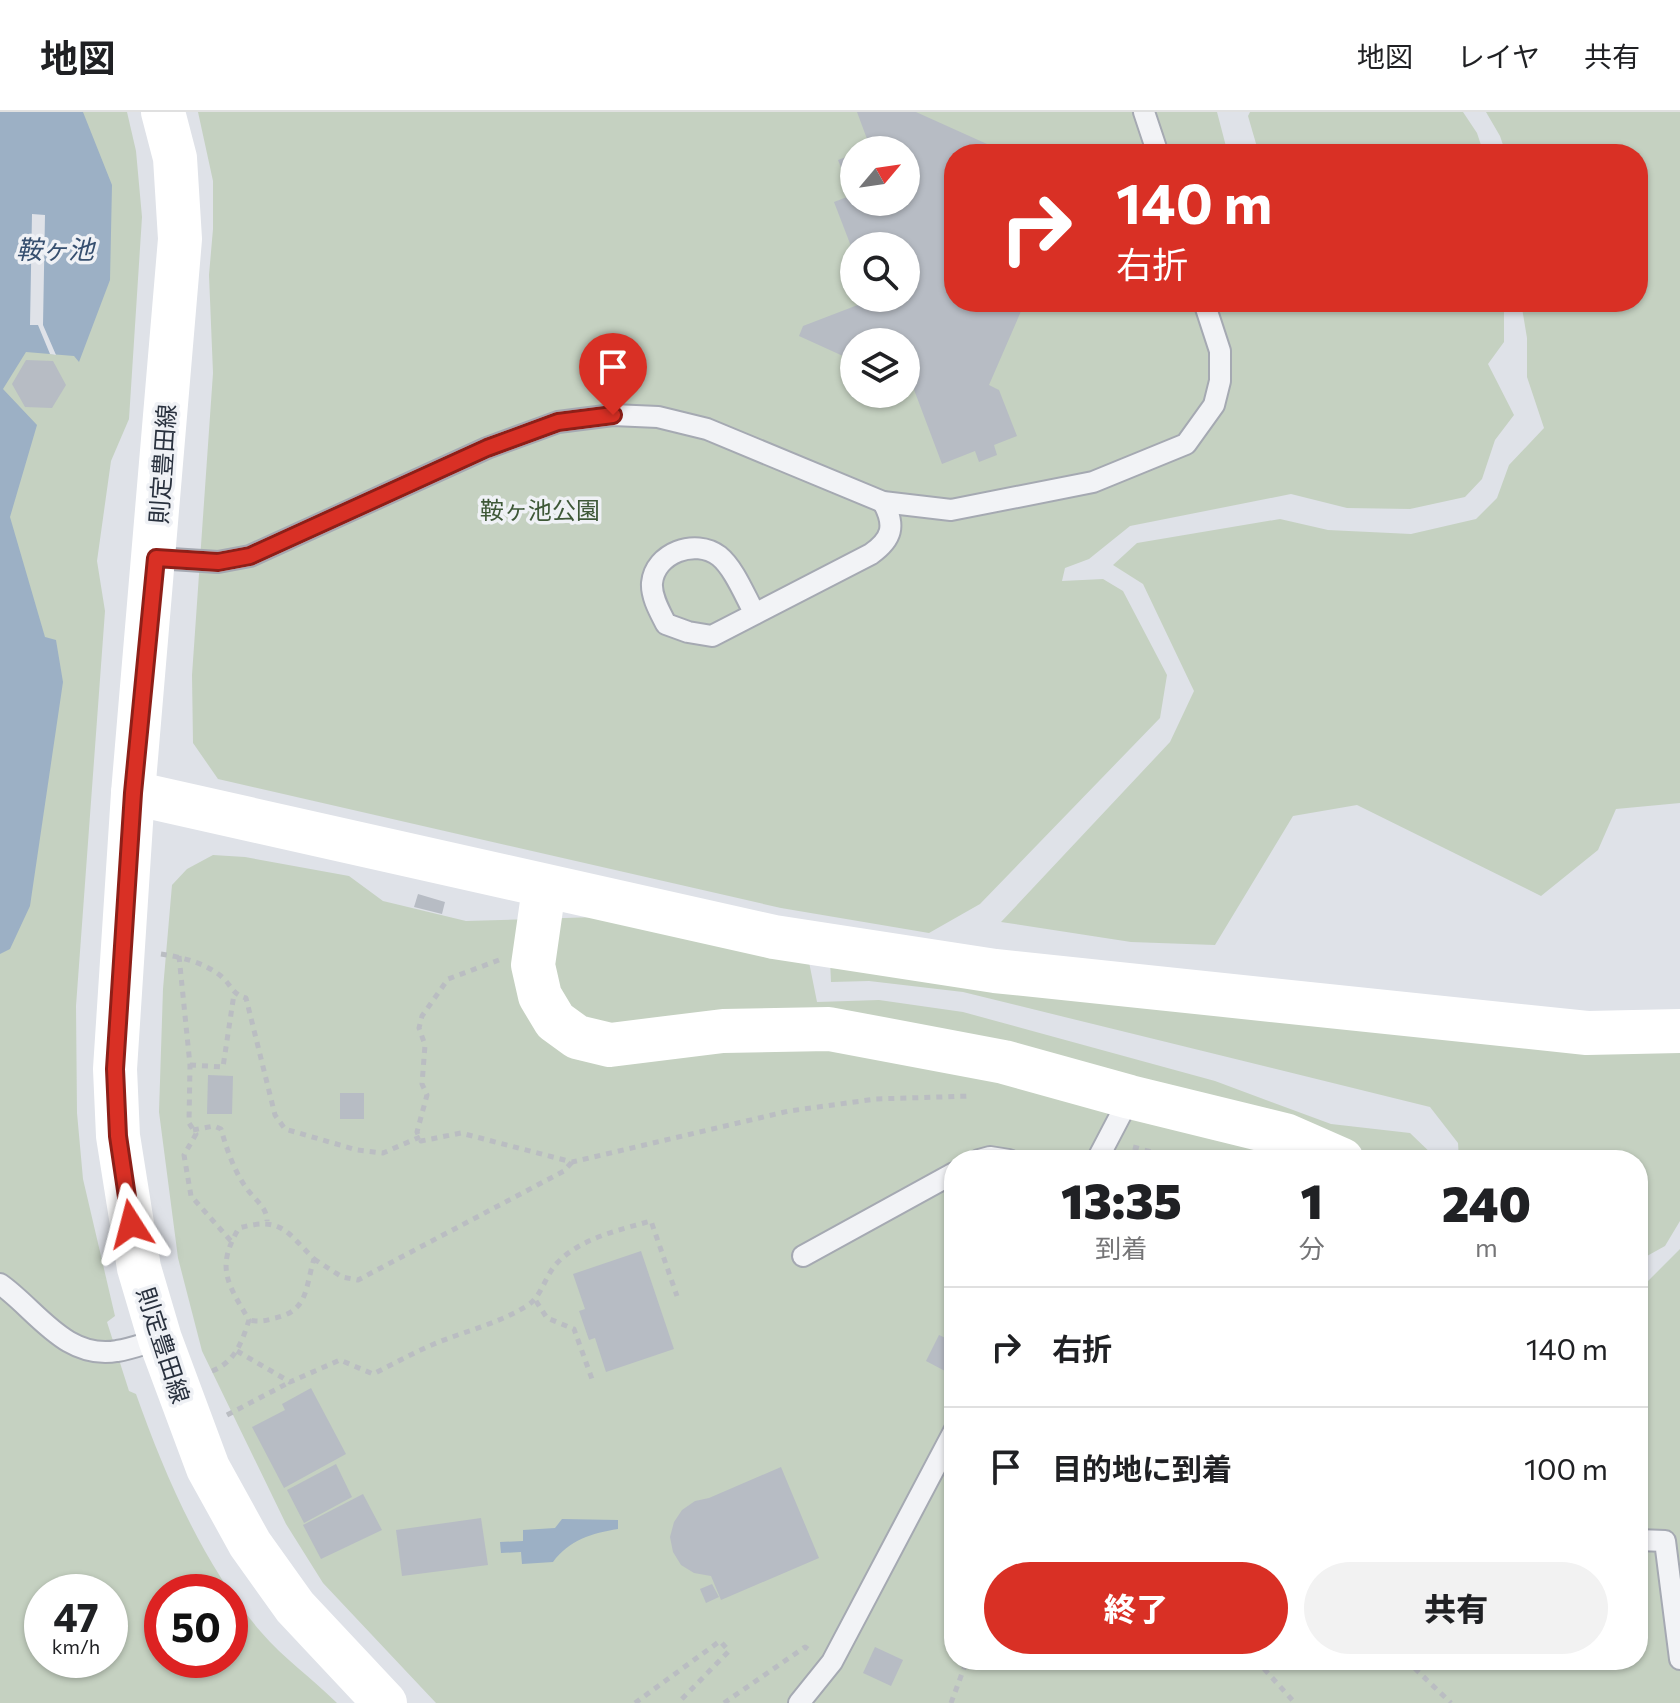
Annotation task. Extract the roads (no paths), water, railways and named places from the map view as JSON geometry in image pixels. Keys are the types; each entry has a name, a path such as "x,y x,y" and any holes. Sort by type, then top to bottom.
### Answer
{"street":[{"name":"則定豊田線","path":"163,112 175,158 180,239 156,558 133,793 115,1069 118,1136 139,1268 160,1339 208,1468 250,1544 295,1607 385,1703"},
{"path":"133,793 544,888 774,937 995,971 1587,1033 1680,1031"},
{"path":"544,888 533,965 540,996 555,1021 577,1037 610,1045 723,1031 829,1029 1004,1062 1285,1135 1319,1150"}],"lane":[{"path":"1145,117 1154,144"},
{"path":"156,558 218,562 250,556 487,448 558,422 613,415 658,417 707,429 883,502 951,510 1093,482 1186,444 1214,405 1220,381 1220,351 1207,312"},
{"path":"755,614 721,558 705,547 682,548 656,569 652,586 666,624 712,636 755,614 871,554 885,544 892,531 890,514 883,502"},
{"path":"1102,1150 1130,1097"},
{"path":"803,1256 944,1178"},
{"path":"0,1284 20,1298 55,1335 81,1349 114,1352 160,1339"},
{"path":"799,1703 829,1665 944,1450"},
{"path":"1648,1540 1665,1541 1680,1659"}],"water":[{"name":"鞍ヶ池","path":"0,112 83,112 112,185 110,280 79,362 74,356 26,352 3,389 37,425 10,517 45,637 56,640 63,682 30,906 10,949 0,954"},
{"path":"562,1519 618,1520 618,1529 582,1539 566,1548 553,1562 522,1564 521,1552 501,1553 500,1542 523,1541 523,1530 555,1528"}],"park label":[{"name":"鞍ヶ池公園","path":"540,509"}]}
